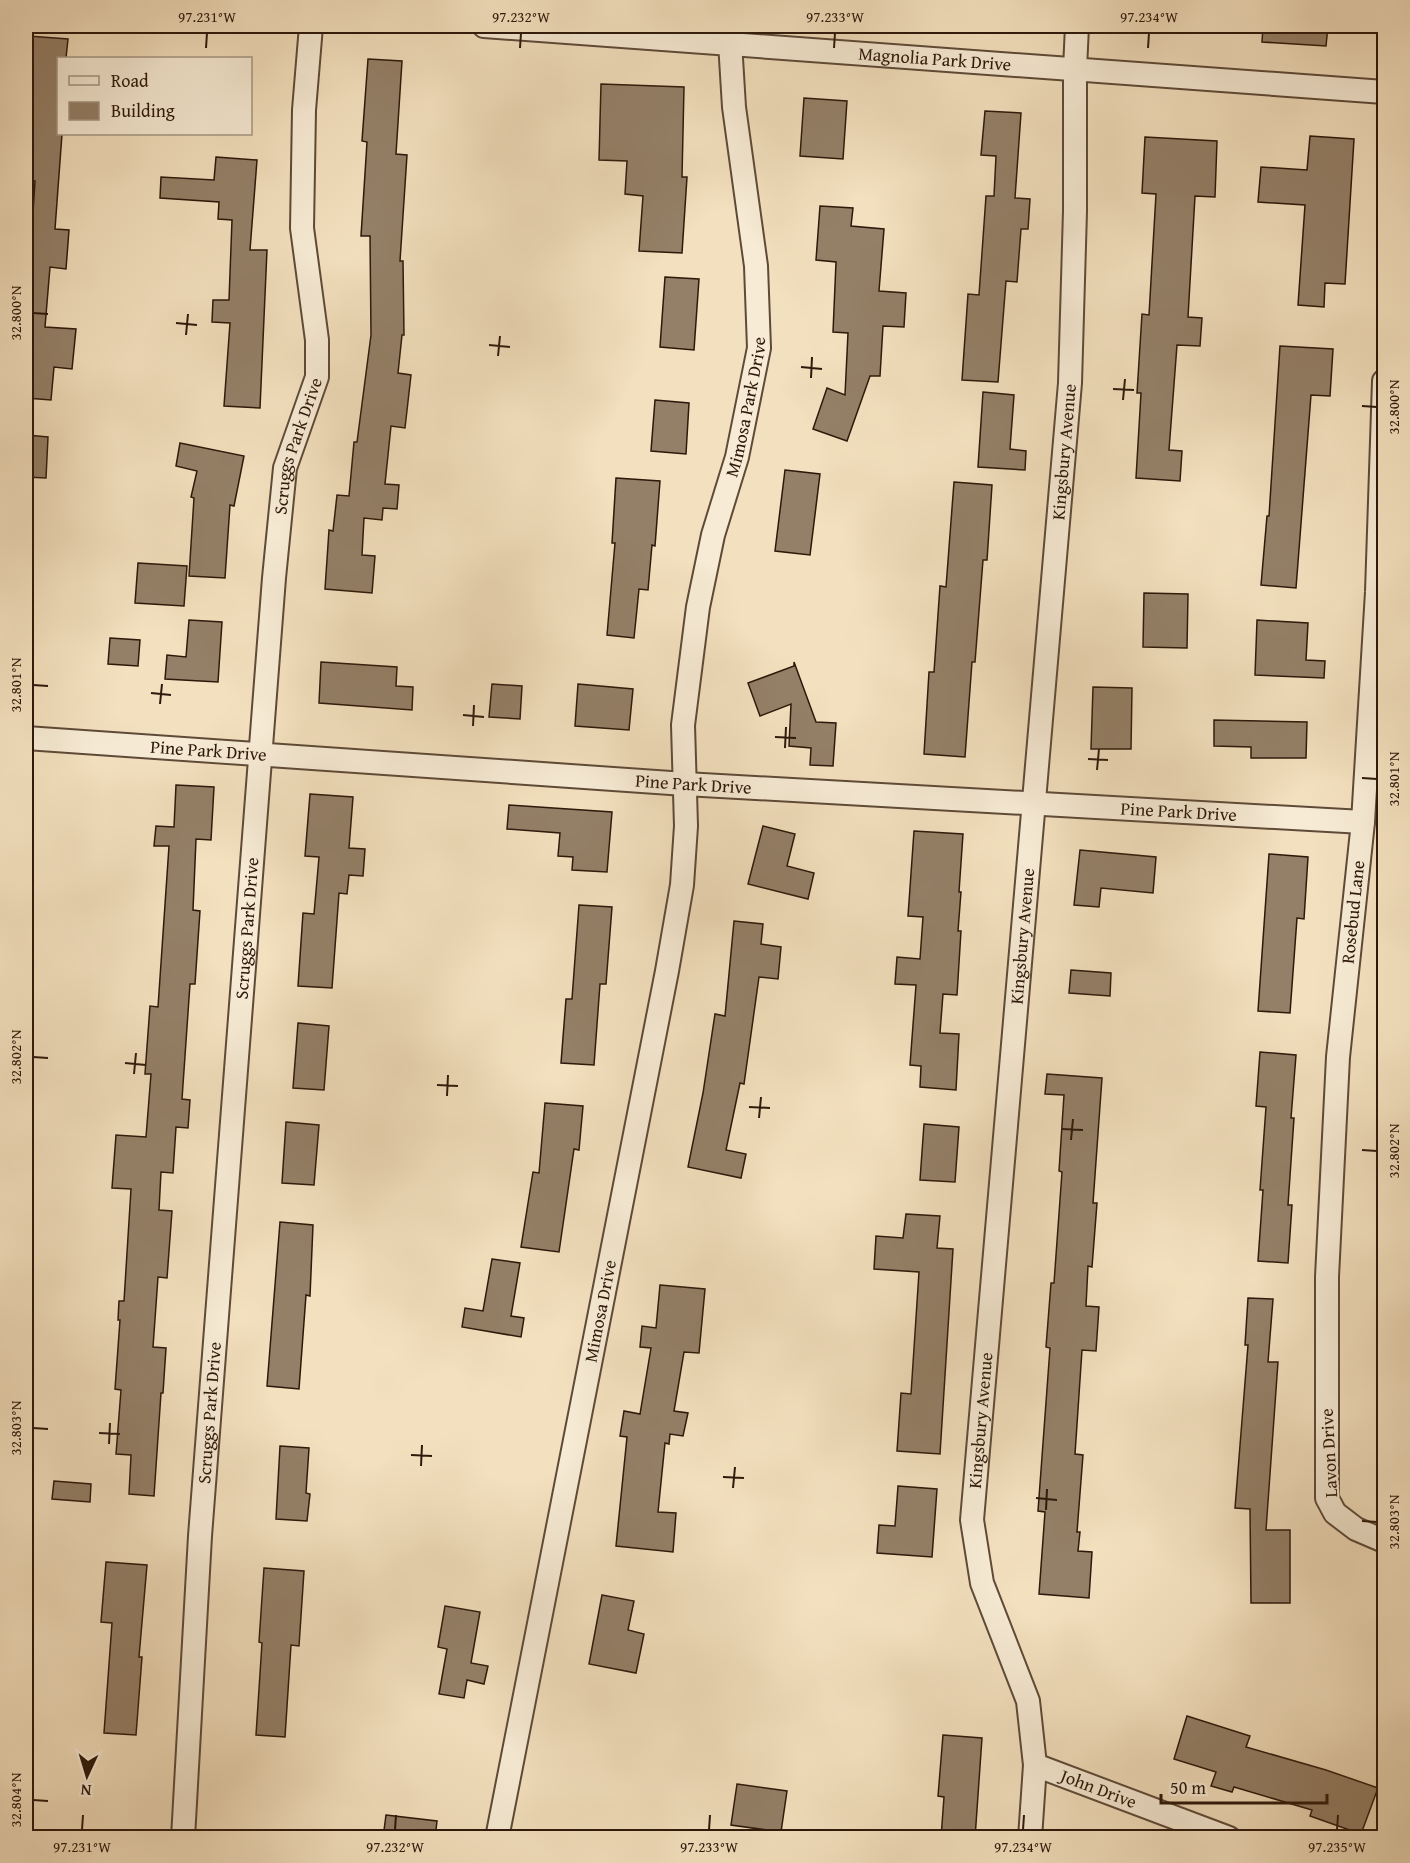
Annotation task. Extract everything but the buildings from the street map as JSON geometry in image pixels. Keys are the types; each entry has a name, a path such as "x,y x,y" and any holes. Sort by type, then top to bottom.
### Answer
{"street":[{"name":"Scruggs Park Drive","path":"183,1838 200,1536 273,590 285,468 317,377 317,340 302,228 304,110 311,26"},
{"name":"Magnolia Park Drive","path":"484,26 730,35 1075,69 1384,92"},
{"name":"Kingsbury Avenue","path":"1029,1838 1035,1766 1028,1701 982,1583 972,1520 1070,383 1077,26"},
{"name":"Mimosa Park Drive","path":"685,784 683,725 698,608 713,535 736,457 759,348 756,266 734,107 730,35"},
{"name":"Rosebud Lane","path":"1326,1371 1327,1277 1338,1057 1363,822 1377,592 1384,381"},
{"name":"Pine Park Drive","path":"26,738 685,784 1363,822"},
{"name":"Mimosa Drive","path":"497,1838 667,971 682,885 686,826 685,784"},
{"name":"Lavon Drive","path":"1326,1371 1327,1498 1335,1513 1356,1529 1384,1541"},
{"name":"John Drive","path":"1035,1766 1229,1838"}]}
